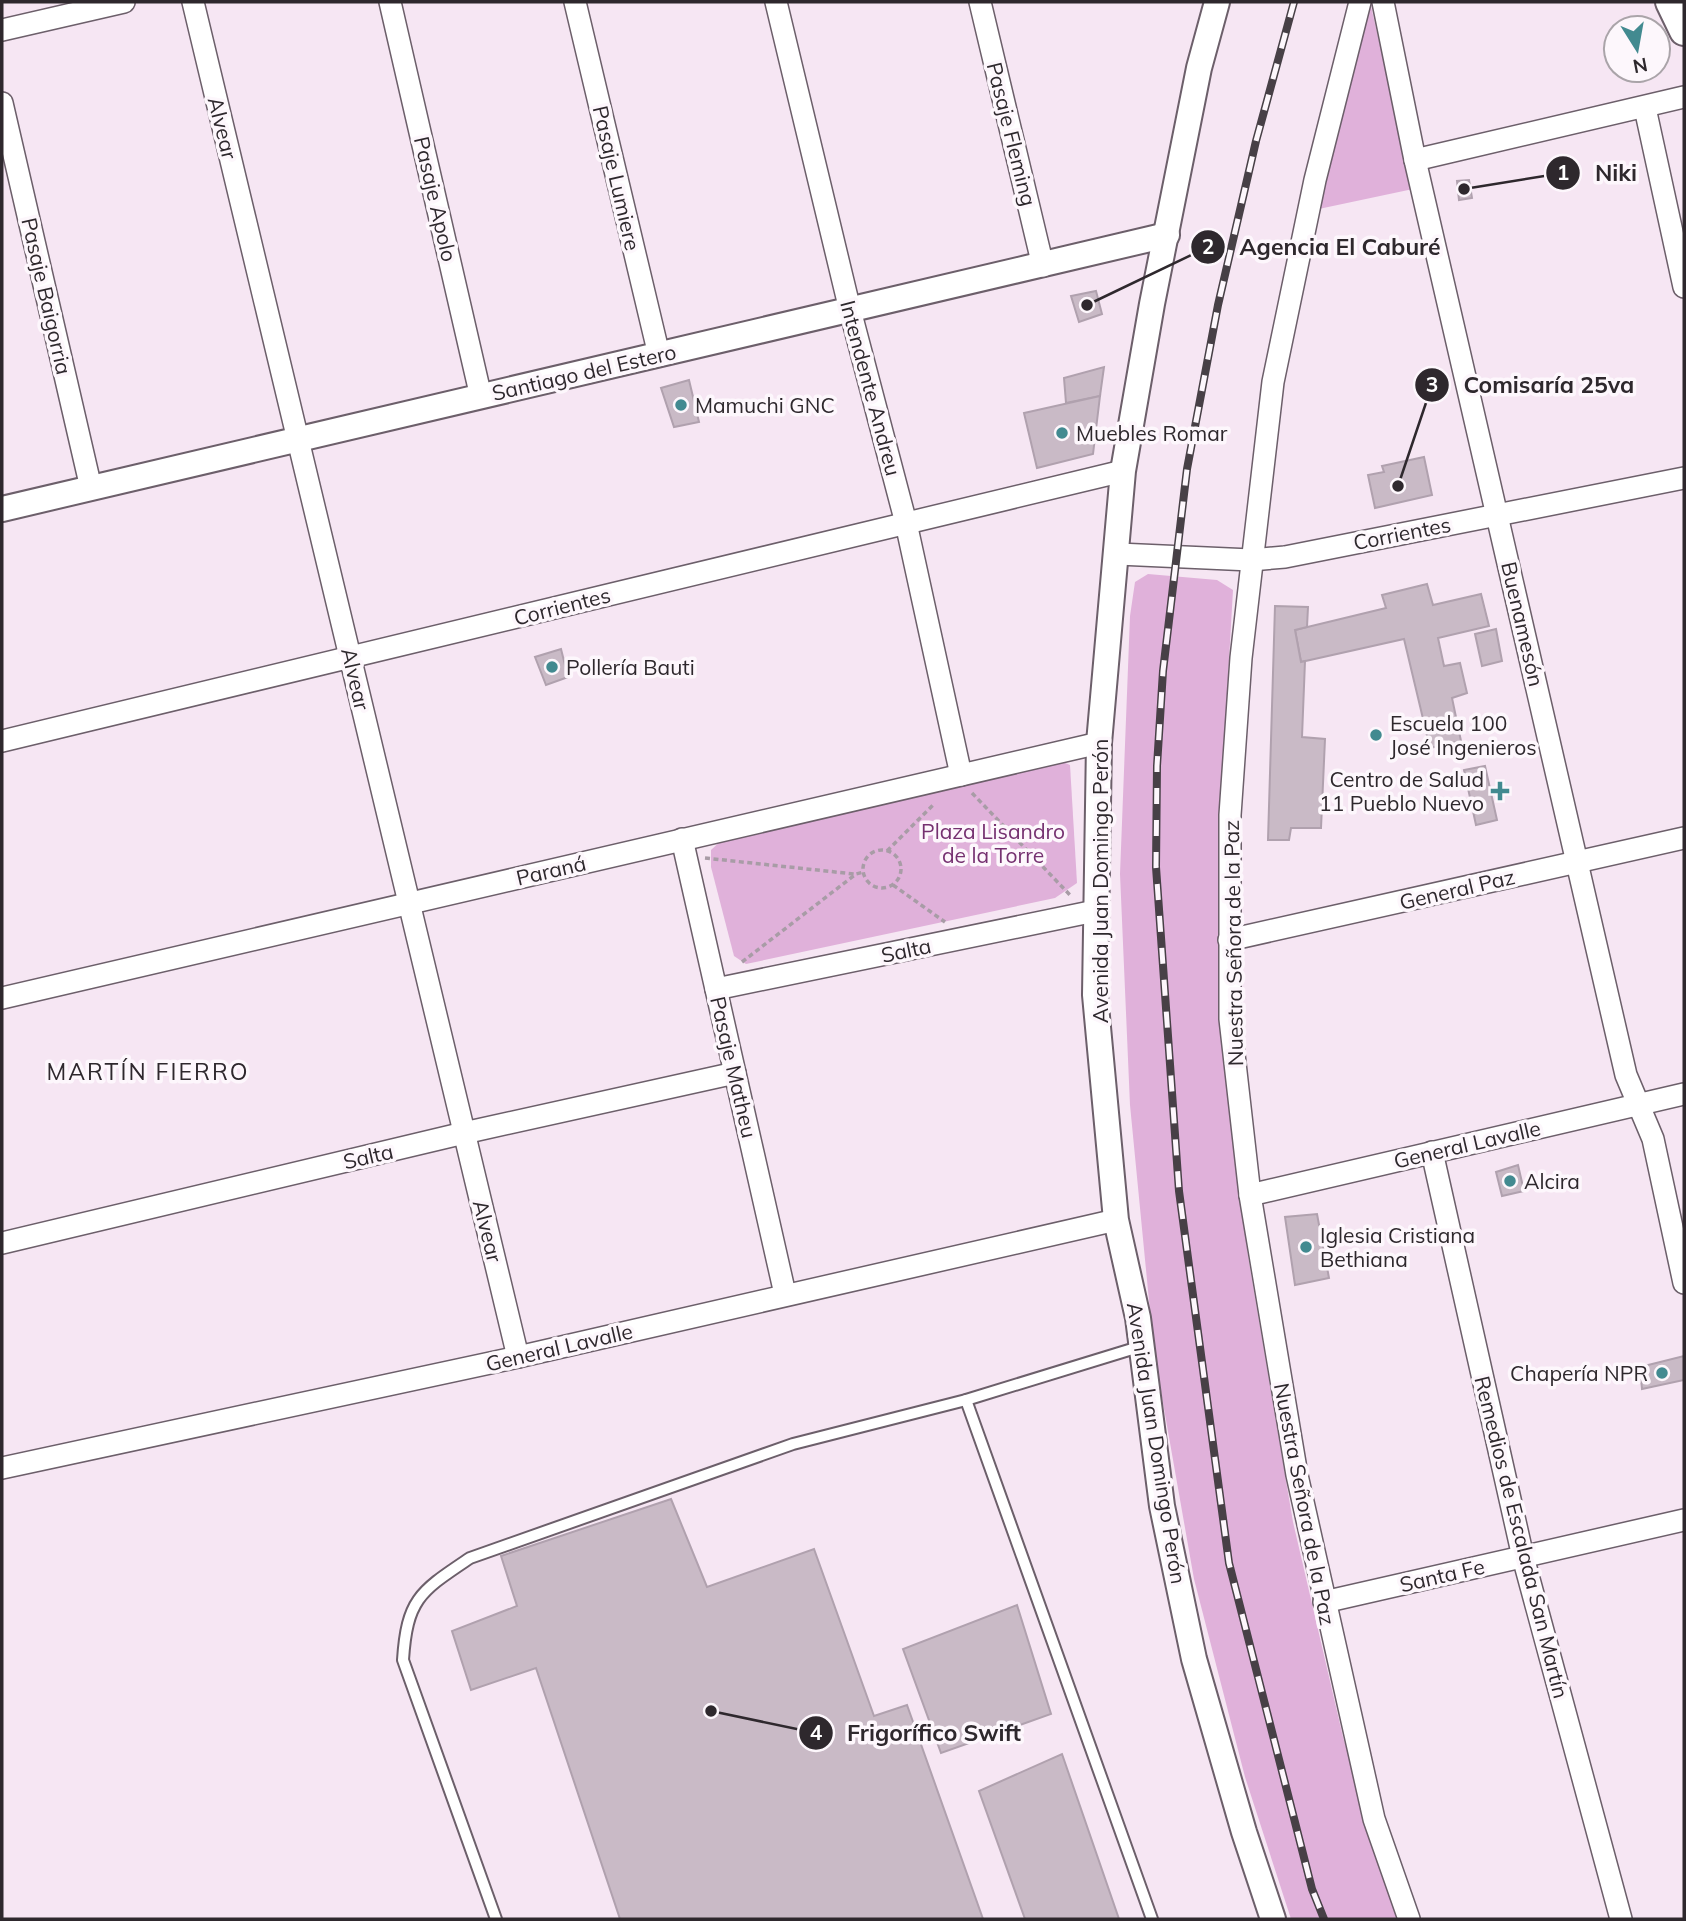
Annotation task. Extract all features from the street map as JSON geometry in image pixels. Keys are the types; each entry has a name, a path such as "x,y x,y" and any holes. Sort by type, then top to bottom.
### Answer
{"main road":[{"path":"1670,2 1684,31"}],"street":[{"path":"2,30 124,2"},
{"name":"Alvear","path":"193,2 518,1357"},
{"name":"Pasaje Apolo","path":"390,2 481,397"},
{"name":"Pasaje Lumiere","path":"575,2 659,355"},
{"name":"Intendente Andreu","path":"776,2 850,310 906,523 966,784"},
{"name":"Pasaje Fleming","path":"980,2 1043,266"},
{"name":"Avenida Juan Domingo Perón","path":"1217,2 1199,68 1152,304 1123,471 1087,912 1116,1220 1142,1346 1162,1506 1194,1659 1244,1832 1273,1919"},
{"name":"Nuestra Señora de la Paz","path":"1360,2 1315,180 1273,383 1251,560 1230,815 1230,1018 1250,1195 1272,1334 1324,1602 1374,1819 1409,1919"},
{"name":"Buenamesón","path":"1383,2 1415,160 1499,514 1576,863 1626,1075 1641,1104 1653,1139 1684,1283"},
{"path":"1415,160 1684,97"},
{"name":"Pasaje Baigorria","path":"2,103 91,488"},
{"path":"1645,108 1684,287"},
{"name":"Santiago del Estero","path":"2,509 1167,235"},
{"name":"Corrientes","path":"2,741 1123,471"},
{"name":"Corrientes","path":"1118,554 1251,560 1285,557 1684,478"},
{"name":"Paraná","path":"2,998 409,903 684,847 966,784 1099,743"},
{"name":"General Paz","path":"1229,940 1684,838"},
{"name":"Pasaje Matheu","path":"684,847 785,1294"},
{"name":"Salta","path":"716,989 1087,912"},
{"name":"Salta","path":"2,1243 464,1133 735,1073"},
{"name":"General Lavalle","path":"1250,1195 1684,1094"},
{"name":"Remedios de Escalada San Martín","path":"1432,1152 1523,1557 1621,1919"},
{"name":"General Lavalle","path":"2,1468 518,1357 1116,1220"},
{"name":"Santa Fe","path":"1324,1602 1684,1520"}],"lane":[{"path":"496,1919 403,1660 405,1622 428,1586 470,1558 793,1444 966,1400 1142,1346"},
{"path":"966,1400 1152,1919"}],"path":[{"path":"966,784 1087,912"},
{"path":"887,850 898,859 901,866 898,880 892,885 878,887 866,879 864,872 864,865 872,853 887,850 937,801"},
{"path":"684,847 856,874 864,872"},
{"path":"716,989 734,967 856,874"},
{"path":"892,885 967,937"}],"green space":[{"path":"1370,2 1413,189 1314,210"},
{"path":"1148,574 1217,580 1233,590 1218,853 1220,1032 1248,1256 1293,1522 1343,1737 1397,1919 1291,1919 1245,1777 1194,1579 1154,1352 1130,1105 1120,874 1130,616 1135,582"},
{"name":"Plaza Lisandro de la Torre","path":"1056,759 1070,765 1077,883 1055,898 746,964 734,956 711,867 711,850 723,839"}],"building":[{"path":"1469,180 1472,198 1459,200 1457,181"},
{"path":"1096,291 1102,314 1079,322 1071,296"},
{"path":"1104,367 1100,396 1066,403 1064,378"},
{"name":"Mamuchi GNC","path":"689,380 699,422 674,427 661,388"},
{"name":"Muebles Romar","path":"1100,396 1093,454 1037,468 1024,413"},
{"path":"1424,457 1432,495 1375,508 1368,475 1384,472 1382,466"},
{"path":"1427,584 1433,605 1481,594 1489,626 1438,638 1444,666 1460,663 1467,693 1452,698 1461,741 1430,748 1404,639 1301,662 1295,630 1386,608 1382,595"},
{"path":"1275,606 1308,607 1307,627 1295,630 1301,662 1305,661 1302,737 1325,739 1321,828 1291,828 1289,840 1268,840"},
{"path":"1496,629 1502,661 1482,666 1475,634"},
{"name":"Pollería Bauti","path":"561,649 568,677 546,685 535,657"},
{"path":"1485,766 1497,820 1476,825 1464,770"},
{"name":"Alcira","path":"1518,1165 1524,1191 1502,1196 1496,1172"},
{"name":"Iglesia Cristiana Bethiana","path":"1317,1214 1329,1278 1295,1285 1285,1217"},
{"name":"Chapería NPR","path":"1684,1356 1684,1380 1642,1389 1640,1367"},
{"path":"671,1499 707,1587 814,1549 874,1716 907,1705 983,1919 620,1919 536,1668 471,1690 452,1631 517,1606 501,1556"},
{"path":"1017,1605 1051,1714 941,1753 903,1649"},
{"path":"1062,1754 1119,1919 1025,1919 979,1791"}],"railway":[{"path":"1294,2 1256,141 1218,305 1187,469 1163,671 1157,766 1156,867 1179,1191 1229,1563 1312,1889 1324,1919"}],"place":[{"name":"Niki","path":"1464,189"},
{"name":"Agencia El Caburé","path":"1087,305"},
{"name":"Mamuchi GNC","path":"681,405"},
{"name":"Muebles Romar","path":"1062,433"},
{"name":"Comisaría 25va","path":"1398,486"},
{"name":"Pollería Bauti","path":"552,667"},
{"name":"Escuela 100 José Ingenieros","path":"1376,735"},
{"name":"Centro de Salud 11 Pueblo Nuevo","path":"1500,791"},
{"name":"Alcira","path":"1510,1181"},
{"name":"Iglesia Cristiana Bethiana","path":"1306,1247"},
{"name":"Chapería NPR","path":"1662,1373"},
{"name":"Frigorífico Swift","path":"711,1711"}],"district":[{"name":"MARTÍN FIERRO","path":"148,1071"}]}
